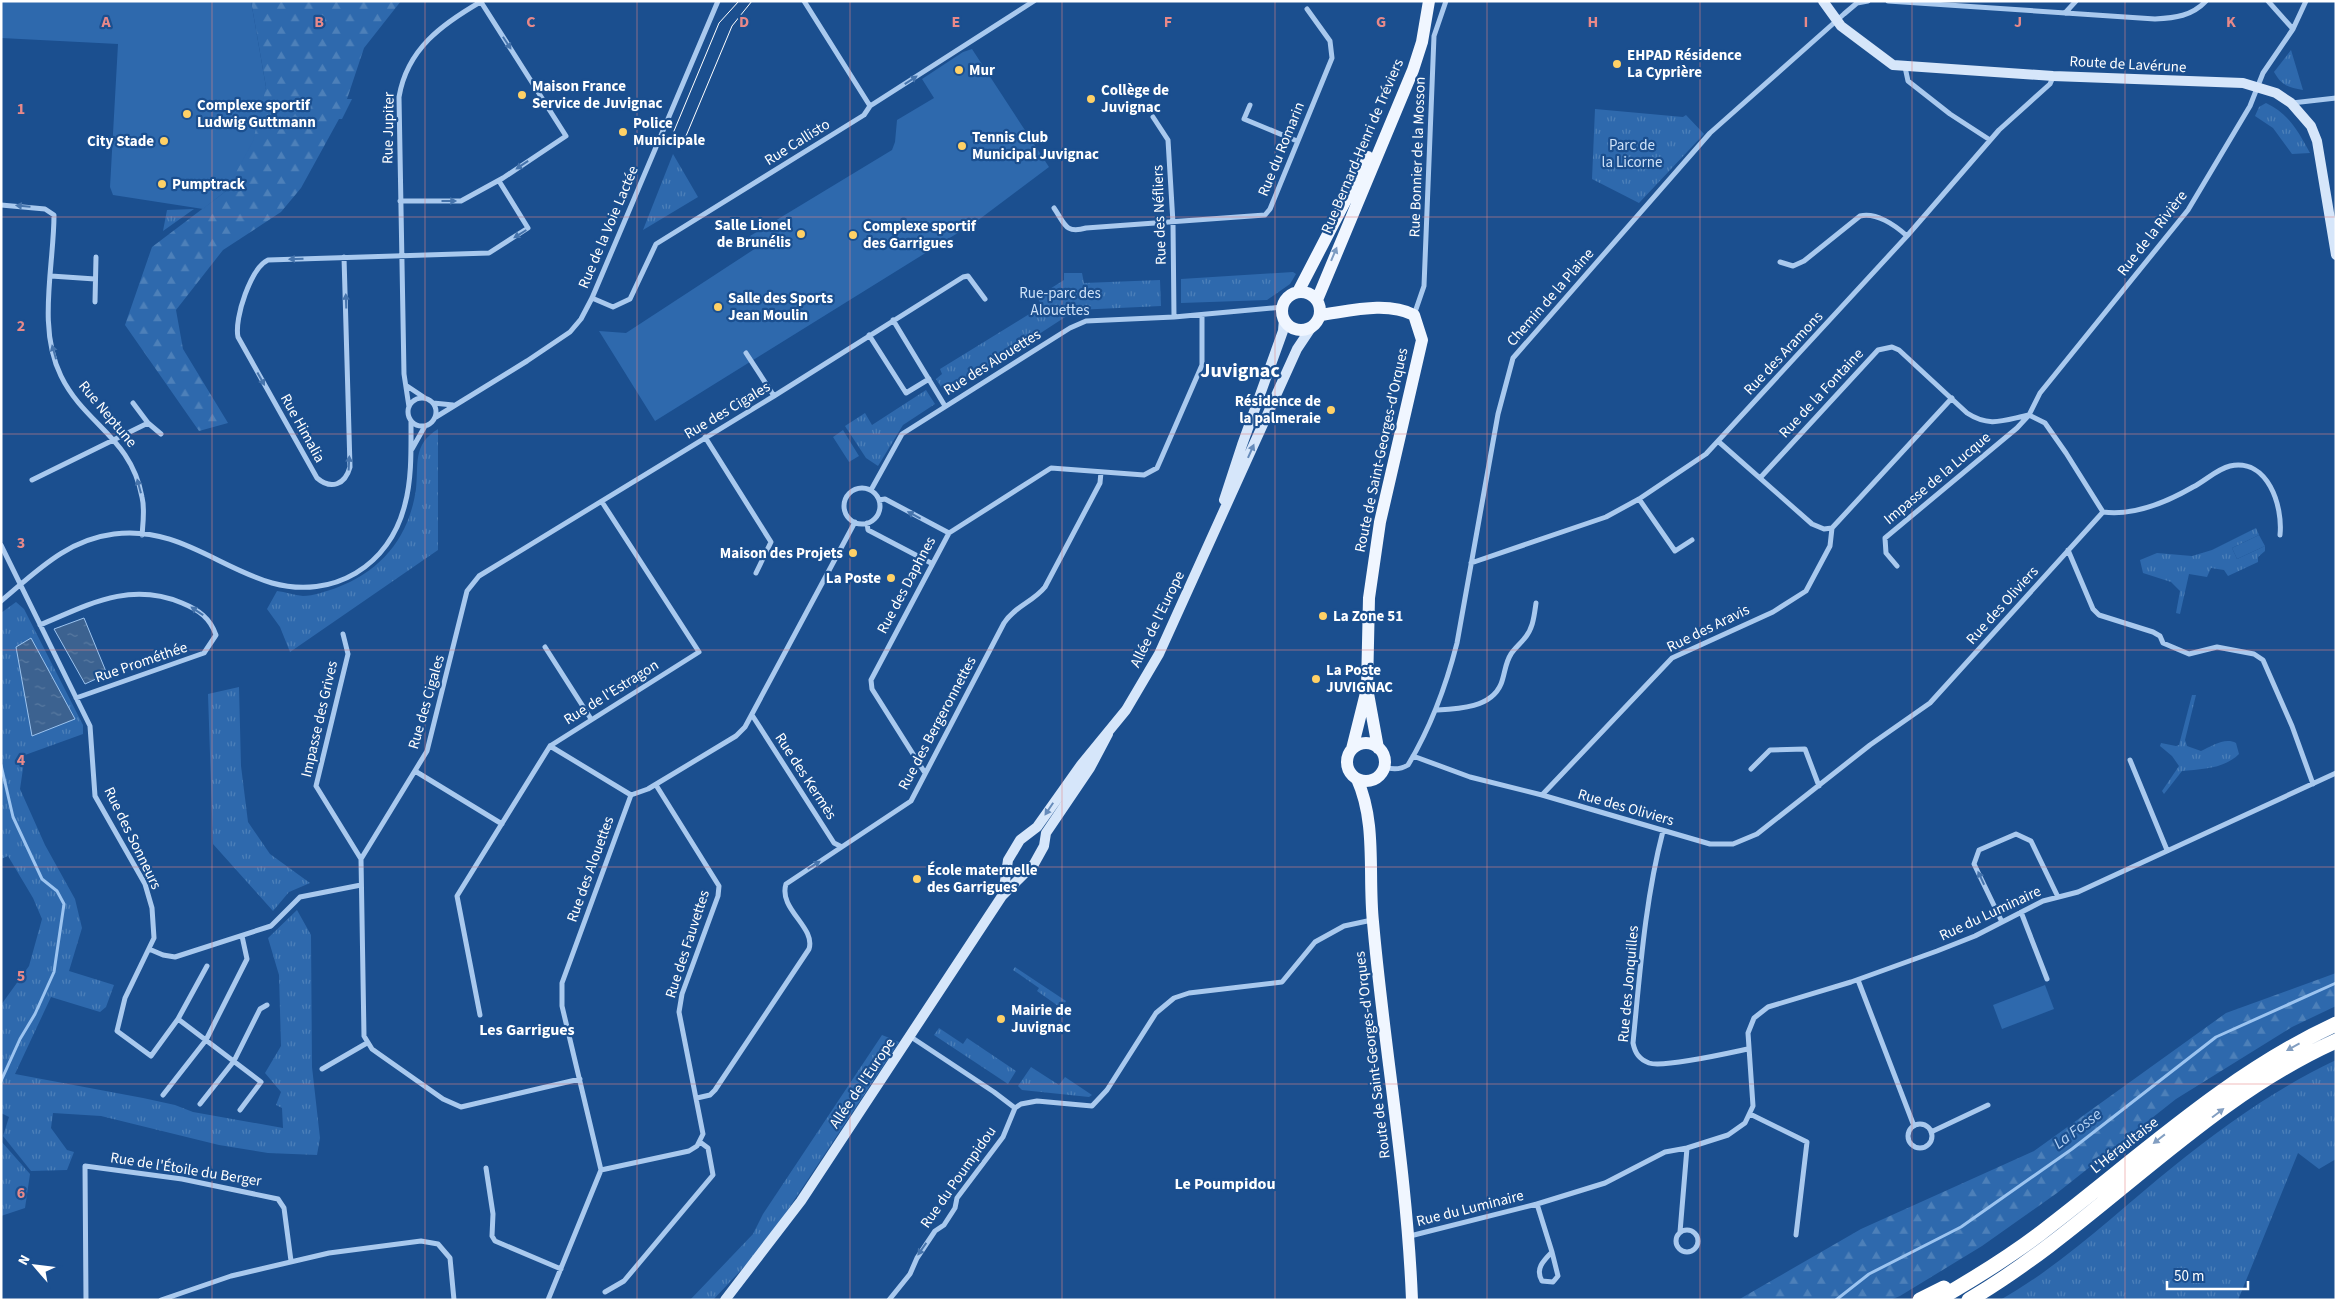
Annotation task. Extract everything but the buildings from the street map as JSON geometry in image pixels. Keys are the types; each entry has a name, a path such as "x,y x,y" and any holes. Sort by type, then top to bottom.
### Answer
{"highway":[{"name":"L'Héraultaise","path":"1937,1300 1996,1265 2212,1099 2256,1068 2336,1024"},
{"name":"L'Héraultaise","path":"1969,1300 2007,1278 2108,1201 2171,1148 2222,1110 2265,1080 2336,1042"},
{"path":"1920,1300 1978,1270 2096,1190"},
{"path":"1981,1300 2010,1282 2070,1235 2108,1201"}],"main road":[{"name":"Rue Bernard-Henri de Tréviers","path":"1298,292 1370,154 1394,98 1414,45 1421,1"},
{"name":"Rue Bernard-Henri de Tréviers","path":"1317,300 1413,70 1422,42 1429,1"},
{"path":"1298,292 1308,293 1317,300 1320,315 1311,328 1298,330 1287,324 1283,313 1288,297 1298,292"},
{"path":"1320,315 1392,308 1414,315"},
{"name":"Route de Saint-Georges-d'Orques","path":"1378,748 1367,688 1367,614 1373,563 1422,340 1414,315"},
{"name":"Route de Saint-Georges-d'Orques","path":"1352,749 1367,688"},
{"path":"1366,743 1378,748 1385,758 1384,767 1377,778 1366,782 1357,779 1348,770 1347,764 1352,749 1366,743"},
{"name":"Route de Saint-Georges-d'Orques","path":"1367,806 1377,778"},
{"name":"Route de Saint-Georges-d'Orques","path":"1357,779 1367,806 1372,920 1409,1236 1412,1300"}],"street":[{"name":"Rue de la Voie Lactée","path":"436,416 508,374 570,332 581,319 592,298 718,1"},
{"path":"804,1 870,106"},
{"name":"Rue Callisto","path":"592,298 613,307 630,299 656,244 864,115 870,106 1034,1"},
{"name":"Rue Bonnier de la Mosson","path":"1414,315 1424,286 1434,36 1446,1"},
{"name":"Route de Lavérune","path":"1823,1 1836,21 1882,59 1893,65 2053,76 2243,83 2258,86 2291,103 2311,126 2317,141 2336,255"},
{"name":"Chemin de la Plaine","path":"1384,767 1393,770 1403,768 1413,756 1436,710 1458,643 1498,414 1514,358 1710,133 1746,99 1857,3 1868,1"},
{"path":"1888,1 2155,18 2178,18 2198,9 2206,1"},
{"path":"2064,13 2076,1"},
{"path":"2268,1 2293,29"},
{"name":"Rue de la Rivière","path":"2029,415 2040,394 2188,210 2250,106 2263,74 2293,29 2306,1"},
{"path":"400,201 461,201 499,181 566,136 481,2"},
{"name":"Rue Jupiter","path":"409,407 404,374 399,97 407,68 418,50 432,34 481,2"},
{"name":"Rue du Romarin","path":"1173,223 1265,215 1270,209 1332,58 1330,41 1307,9"},
{"path":"1905,66 1908,81 1990,140"},
{"name":"Rue des Aramons","path":"1471,563 1606,517 1639,499 1691,464 1719,442 1907,236 1990,140 2050,84 2053,76"},
{"path":"2291,103 2336,98"},
{"path":"1250,105 1244,119 1297,141"},
{"name":"Rue des Néfliers","path":"1153,117 1168,140 1173,223 1174,317"},
{"path":"402,257 488,253 528,228 499,181"},
{"name":"Rue Neptune","path":"1,205 45,209 54,215 49,312 52,347 61,376 79,404 126,453 135,470 143,498 142,535"},
{"path":"1054,208 1071,231 1173,223"},
{"path":"1780,262 1793,266 1804,261 1860,216 1867,214 1893,225 1907,236"},
{"path":"95,302 96,257"},
{"name":"Rue Himalia","path":"344,257 350,467 347,476 342,482 332,486 324,484 317,478 238,336 236,320 253,278 262,263 268,260 344,257 402,257"},
{"path":"51,276 95,279"},
{"name":"Rue des Cigales","path":"361,859 427,751 467,592 479,576 774,396 963,276 968,276 972,279 985,299"},
{"name":"Rue des Alouettes","path":"870,490 902,434 1070,328 1086,321 1283,313"},
{"name":"Allée de l'Europe","path":"1222,511 1228,484 1283,331 1283,313"},
{"path":"1102,472 1144,475 1157,468 1202,365 1202,315"},
{"path":"893,320 945,406"},
{"name":"Allée de l'Europe","path":"1002,896 1008,860 1020,840 1037,827 1081,764 1108,734 1126,710 1159,654 1222,511 1236,487 1297,349 1311,328"},
{"path":"868,335 906,394 929,378"},
{"name":"Rue de la Fontaine","path":"1760,478 1878,350 1885,346 1898,350 1978,420 1990,423 2029,415"},
{"path":"746,353 774,396"},
{"path":"407,386 433,403 453,405"},
{"path":"1,601 20,582 56,556 85,542 114,534 163,538 196,548 270,582 292,587 316,587 336,583 372,563 386,546 400,519 406,503 411,451 412,421 409,407 415,400 425,398"},
{"path":"1719,442 1812,524 1824,529 1832,528 1952,398"},
{"path":"133,403 148,423 161,434"},
{"path":"412,421 418,425 425,426 432,423 436,416 436,409 433,403"},
{"path":"2029,415 2044,423 2066,453 2103,512 2114,514 2138,510 2167,500 2192,488 2224,468 2240,466 2256,472 2265,478 2271,487 2280,507 2280,535"},
{"name":"Impasse de la Lucque","path":"1897,566 1886,553 1885,538 2017,428 2029,415"},
{"path":"32,480 148,423"},
{"path":"411,451 425,426"},
{"path":"705,437 771,542 756,573"},
{"name":"Rue des Daphnes","path":"925,773 872,689 871,680 949,533 1051,468 1102,472"},
{"name":"Rue des Bergeronnettes","path":"697,1098 710,1094 715,1090 809,949 809,938 784,897 786,884 911,801 1004,623 1016,608 1037,596 1045,587 1100,483 1102,472"},
{"path":"865,488 870,490 879,500 877,515 866,523 855,522 846,515 844,509 845,498 854,489 865,488"},
{"path":"879,500 885,499 949,533"},
{"path":"1639,499 1676,551 1692,540"},
{"name":"Rue de l'Estragon","path":"480,1015 457,896 550,746 699,652 602,502"},
{"name":"Rue des Oliviers","path":"1413,756 1470,777 1542,795 1710,844 1733,844 1757,834 1870,745 1930,703 2103,512"},
{"path":"550,746 631,794 656,784 736,736 745,727 752,715 855,522"},
{"path":"866,523 868,530 932,563"},
{"name":"Rue des Aravis","path":"1542,795 1672,658 1773,612 1806,590 1830,546 1832,528"},
{"path":"1,545 76,698"},
{"path":"2068,550 2094,609 2099,615 2153,632 2160,636 2162,643 2189,654 2217,647 2247,652 2264,660 2292,726 2313,784"},
{"name":"Rue Prométhée","path":"40,625 102,599 133,593 163,596 195,609 211,622 216,636 204,653 76,698"},
{"path":"1436,710 1462,709 1480,703 1491,696 1500,686 1510,654 1526,638 1533,624 1536,603"},
{"name":"Impasse des Grives","path":"343,634 348,654 316,786 361,859"},
{"path":"545,647 591,719"},
{"name":"Rue des Sonneurs","path":"76,698 90,726 95,796 145,884 152,908 155,932 150,949 140,962 125,998 117,1031 152,1056 178,1018"},
{"name":"Rue des Kermès","path":"752,715 834,843 842,847"},
{"name":"Allée de l'Europe","path":"725,1300 782,1228 911,1037 1002,896 1034,864 1044,846 1046,833 1090,768 1108,734"},
{"path":"1751,769 1770,750 1805,749 1819,786"},
{"path":"2130,760 2167,850"},
{"path":"415,771 502,824"},
{"name":"Rue du Luminaire","path":"1409,1236 1537,1204 1605,1183 1665,1152 1687,1148 1728,1135 1745,1123 1750,1114 1754,1099 1748,1033 1754,1018 1768,1007 1858,980 1975,936 2021,912 2058,897 2078,892 2336,773"},
{"name":"Rue des Fauvettes","path":"656,784 719,886 718,896 680,1003 681,1026 697,1098"},
{"name":"Rue des Alouettes","path":"601,1170 562,1006 562,984 631,794"},
{"name":"Rue des Jonquilles","path":"1663,831 1653,869 1647,914 1632,1043 1634,1051 1640,1058 1656,1064 1748,1049"},
{"path":"1031,832 1044,840"},
{"path":"2002,922 1974,864 1978,850 2016,834 2031,840 2058,897"},
{"path":"361,859 364,1036 367,1043 379,1054 443,1099 462,1107 580,1079"},
{"path":"1007,870 1009,874 1020,878"},
{"path":"150,949 163,955 175,957 271,926 300,897 361,885"},
{"path":"2021,912 2047,979"},
{"path":"911,1037 1015,1108 1021,1104 1037,1101 1092,1106 1107,1090 1156,1013 1174,998 1189,993 1282,982 1315,942 1344,926 1372,920"},
{"path":"163,1095 206,1040 247,959 242,936"},
{"path":"207,966 178,1018 261,1082 240,1110"},
{"path":"1858,980 1914,1126"},
{"path":"200,1104 234,1061 260,1009 268,1005"},
{"path":"322,1069 367,1043"},
{"path":"548,1300 601,1170 690,1151 700,1142 703,1130 697,1098"},
{"path":"1931,1132 1988,1105"},
{"name":"Rue du Poumpidou","path":"889,1300 910,1274 917,1258 935,1232 955,1208 957,1198 1004,1137 1015,1108"},
{"path":"1750,1114 1807,1142 1796,1235"},
{"path":"1914,1126 1926,1126 1931,1132 1929,1145 1917,1149 1910,1144 1907,1136 1914,1126"},
{"path":"605,1292 624,1281 713,1175 708,1148 700,1142"},
{"path":"1680,1232 1691,1230 1696,1234 1698,1244 1694,1250 1686,1252 1677,1246 1676,1238 1680,1232 1687,1148"},
{"name":"Rue de l'Étoile du Berger","path":"86,1300 85,1166 182,1179 278,1198 284,1208 291,1261"},
{"path":"486,1168 493,1214 492,1236 495,1241 561,1269"},
{"name":"Rue du Luminaire","path":"1537,1204 1552,1252 1558,1276 1553,1282 1542,1281 1538,1275 1539,1267 1552,1252"},
{"path":"161,1300 231,1276 329,1252 421,1241 430,1242 445,1250 450,1258 454,1300"},
{"name":"Allée de l'Europe","path":"719,1300 739,1281"}],"green space":[{"name":"Complexe sportif Ludwig Guttmann","path":"1,1 251,1 266,87 253,141 226,191 203,209 113,195 110,187 118,44 1,38"},
{"path":"251,1 401,1 364,48 347,99 352,99 301,188 281,212 223,250 176,310 183,349 228,423 199,431 125,325 152,247 226,191 266,87"},
{"name":"Complexe sportif des Garrigues","path":"972,49 1049,167 977,221 655,421 599,331 626,333 756,248 750,236 892,150 895,142 897,120 934,98 922,79 963,52"},
{"path":"2291,50 2303,90 2286,85 2274,72"},
{"path":"2266,103 2287,118 2297,130 2310,153 2292,154 2273,128 2255,116 2259,107"},
{"name":"Parc de la Licorne","path":"1595,109 1683,117 1686,115 1704,134 1639,203 1592,179"},
{"path":"673,154 698,197 643,230"},
{"path":"194,209 163,231 167,210"},
{"path":"1293,272 1296,274 1290,284 1267,300 1181,303 1181,279"},
{"name":"Rue-parc des Alouettes","path":"1064,273 1082,273 1084,283 1160,280 1161,306 1076,310 950,392 943,390 936,379 942,374 940,369 1042,306 1037,297 1064,280"},
{"path":"926,390 935,404 903,425 878,466 866,458 845,426 865,413 872,425"},
{"path":"438,429 438,550 290,652 280,627 267,609 277,591 303,596 320,593 352,581 379,562 390,550 407,523 416,489 417,463 420,448 430,435"},
{"path":"843,430 859,456 849,462 833,437"},
{"path":"2256,528 2259,535 2232,548 2237,559 2265,546 2265,551 2258,557 2258,562 2228,576 2224,570 2211,568 2207,577 2189,574 2180,614 2176,613 2180,591 2171,582 2143,573 2140,560 2157,553 2192,556 2212,550"},
{"path":"2259,535 2265,546 2237,559 2232,548"},
{"path":"16,602 24,609 83,725 83,734 25,755 20,789 45,845 75,899 82,928 69,971 114,985 106,1007 100,1012 51,997 15,1074 143,1098 175,1105 193,1112 283,1128 282,1108 276,1105 281,1092 265,1073 281,1046 279,975 268,938 297,910 311,935 312,1067 320,1138 317,1155 268,1153 219,1145 101,1116 53,1113 51,1128 67,1150 74,1152 67,1170 31,1171 3,1136 9,1117 1,1113 1,1005 29,966 42,919 33,898 8,856 1,859 1,613"},
{"path":"239,687 241,766 248,822 270,854 310,883 289,892 273,911 213,844 208,694"},
{"path":"2192,695 2196,695 2185,740 2187,746 2201,751 2218,743 2232,741 2236,743 2239,754 2227,763 2205,769 2182,771 2164,794 2162,791 2179,766 2172,756 2160,746 2161,743 2179,745"},
{"path":"1015,967 1066,1001 1061,1008 1037,991 1039,988 1013,970"},
{"path":"2336,973 2336,1006 2292,1027 2176,1099 2057,1193 1982,1246 1900,1296 1890,1300 1738,1300 1861,1229 2034,1151 2226,1013"},
{"path":"2045,985 2054,1009 2002,1029 1993,1005"},
{"path":"939,1028 963,1044 967,1038 1016,1071 1008,1084 934,1035"},
{"path":"882,1035 899,1042 759,1251 713,1300 690,1300 753,1234 763,1214"},
{"path":"2336,1060 2336,1159 2319,1169 2298,1153 2238,1300 2000,1300 2024,1286 2068,1254 2174,1166 2232,1122 2272,1095"},
{"path":"1031,1067 1059,1085 1065,1077 1092,1095 1089,1097 1022,1090 1018,1086"},
{"path":"1,1141 30,1174 25,1208 1,1216"}],"water":[{"path":"84,618 107,674 85,684 54,629"},
{"path":"31,638 75,719 32,736 16,647"}],"waterway":[{"path":"1,765 13,817 42,879 57,891 64,904 54,972 1,1081"},
{"name":"La Fosse","path":"1836,1300 1869,1274 1961,1227 2072,1149 2216,1037 2336,983"}],"tram line":[{"path":"674,131 719,23 739,1"},
{"path":"686,136 732,26 752,1"}],"place":[{"name":"EHPAD Résidence La Cyprière","path":"1617,64"},
{"name":"Mur","path":"959,70"},
{"name":"Maison France Service de Juvignac","path":"522,95"},
{"name":"Collège de Juvignac","path":"1091,99"},
{"name":"Complexe sportif Ludwig Guttmann","path":"187,114"},
{"name":"Police Municipale","path":"623,132"},
{"name":"City Stade","path":"164,141"},
{"name":"Tennis Club Municipal Juvignac","path":"962,146"},
{"name":"Pumptrack","path":"162,184"},
{"name":"Salle Lionel de Brunélis","path":"801,234"},
{"name":"Complexe sportif des Garrigues","path":"853,235"},
{"name":"Salle des Sports Jean Moulin","path":"718,307"},
{"name":"Résidence de la palmeraie","path":"1331,410"},
{"name":"Maison des Projets","path":"853,553"},
{"name":"La Poste","path":"891,578"},
{"name":"La Zone 51","path":"1323,616"},
{"name":"La Poste JUVIGNAC","path":"1316,679"},
{"name":"École maternelle des Garrigues","path":"917,879"},
{"name":"Mairie de Juvignac","path":"1001,1019"}],"district":[{"name":"Juvignac","path":"1240,370"},
{"name":"Les Garrigues","path":"527,1029"},
{"name":"Le Poumpidou","path":"1225,1183"}]}
